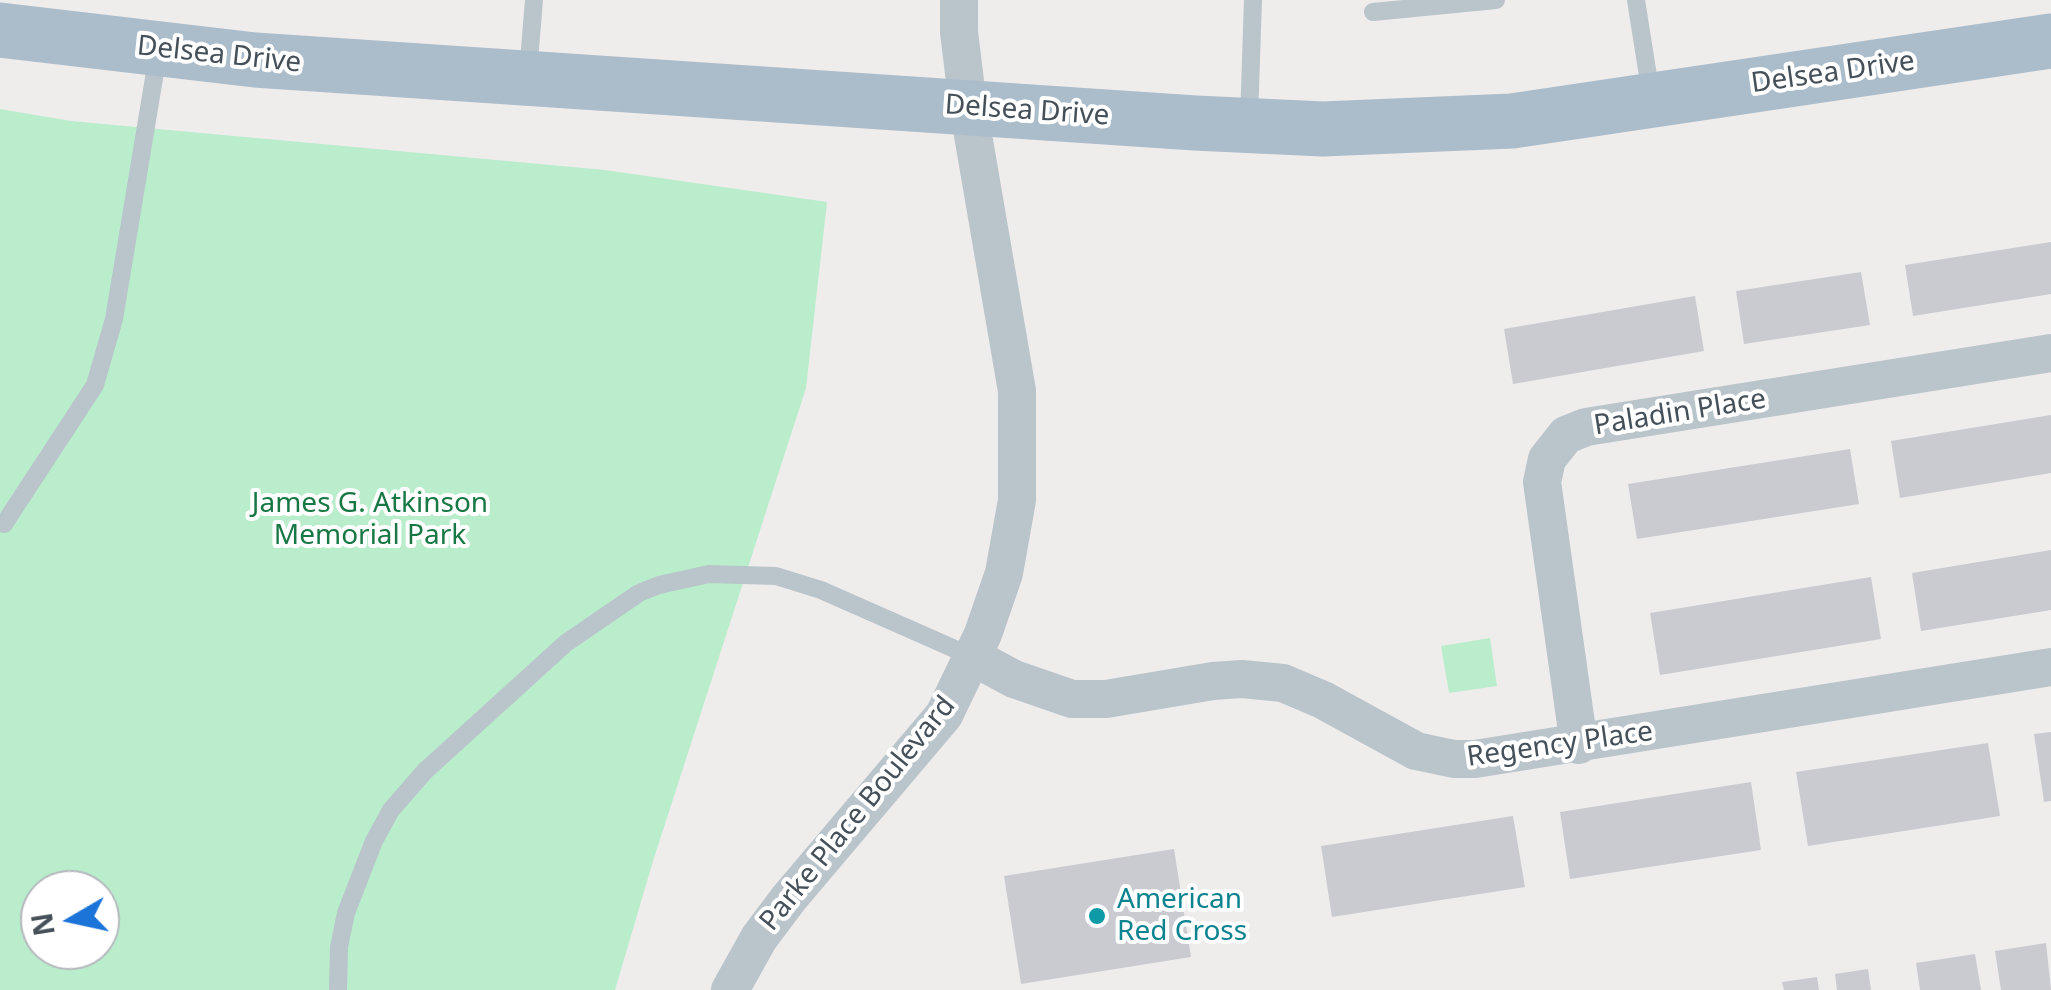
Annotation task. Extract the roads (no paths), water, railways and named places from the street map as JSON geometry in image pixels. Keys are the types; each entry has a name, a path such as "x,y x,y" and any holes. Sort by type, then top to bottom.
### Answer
{"main road":[{"name":"Delsea Drive","path":"0,30 255,60 1355,129 1512,121 2051,41"}],"street":[{"name":"Parke Place Boulevard","path":"730,990 759,938 789,898 934,729 953,700 998,594 1009,552 1017,500 1019,447 1012,350 968,106 959,0"},
{"name":"Paladin Place","path":"1579,745 1542,482 1547,459 1566,436 1586,427 2051,353"},
{"name":"Regency Place","path":"972,657 1014,680 1072,699 1106,699 1213,681 1253,679 1284,683 1399,743 1434,756 1475,759 2051,667"}],"lane":[{"path":"528,79 534,0"},
{"path":"1249,125 1252,0"},
{"path":"1373,12 1496,0"},
{"path":"1636,0 1652,100"},
{"path":"4,524 95,384 114,318 158,49"},
{"path":"338,990 346,913 374,841 391,810 425,771 566,644 640,594 659,585 708,574 776,576 821,590 972,657"}],"place":[{"name":"American Red Cross","path":"1097,916"}],"park label":[{"name":"James G. Atkinson Memorial Park","path":"370,520"}]}
